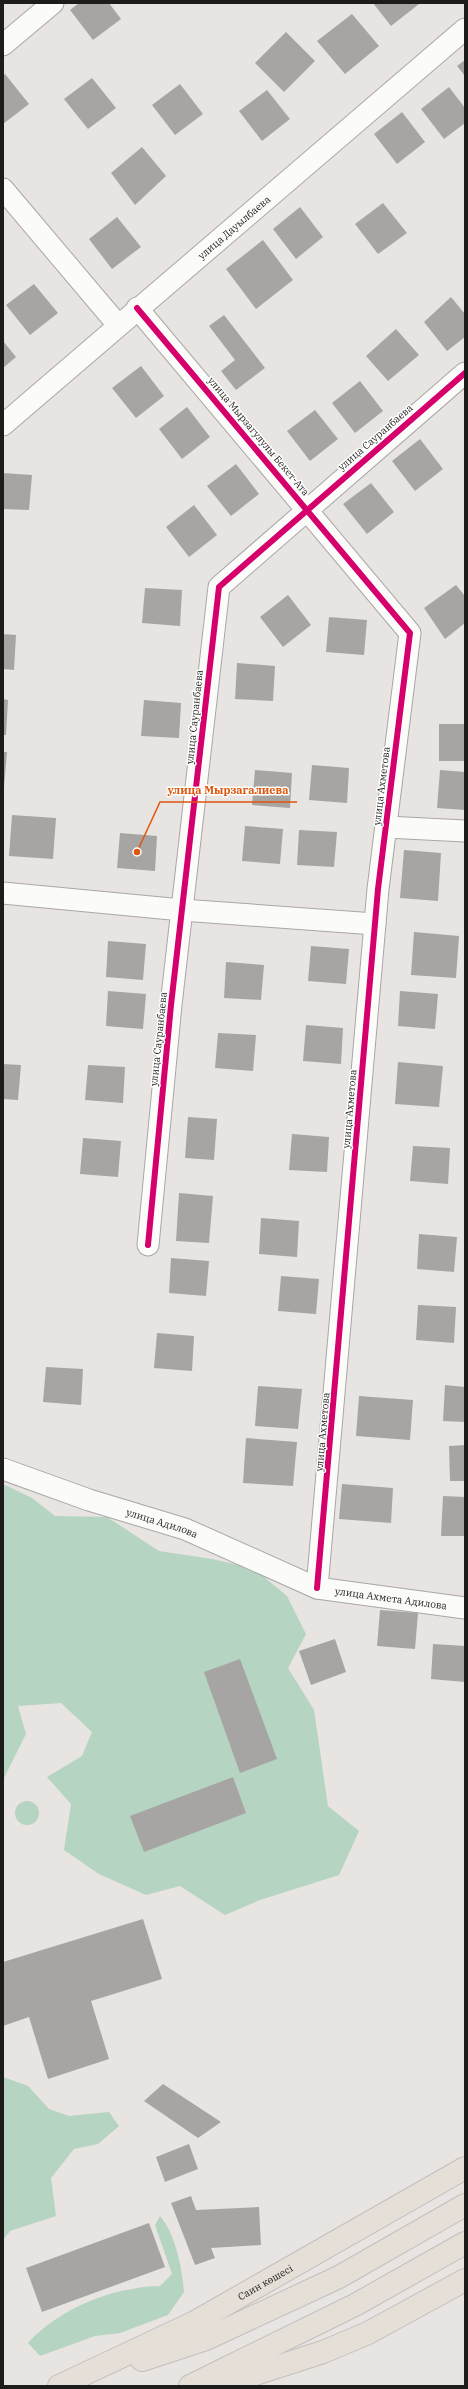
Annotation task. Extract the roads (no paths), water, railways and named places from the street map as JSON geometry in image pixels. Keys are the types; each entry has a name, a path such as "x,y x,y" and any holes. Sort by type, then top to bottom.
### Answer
{"main road":[{"name":"Саин көшесі","path":"59,2386 195,2322 465,2168"},
{"path":"65,2386 206,2339 339,2277 465,2205"},
{"path":"190,2386 355,2305 465,2243"},
{"path":"218,2386 323,2352 355,2338 465,2280"}],"street":[{"path":"3,45 53,3"},
{"name":"улица Дауылбаева","path":"3,425 137,308 465,29"},
{"path":"3,189 118,325"},
{"name":"улица Мырзагулулы Бекет-Ата","path":"137,308 410,633"},
{"name":"улица Сауранбаева","path":"148,1245 182,910 219,587 465,373"},
{"name":"улица Ахметова","path":"317,1588 375,924 410,633"},
{"path":"386,827 465,831"},
{"path":"3,893 182,910 375,924"},
{"name":"улица Адилова","path":"3,1469 90,1500 185,1529 317,1588"},
{"name":"улица Ахмета Адилова","path":"317,1588 465,1608"}],"place":[{"name":"улица Мырзагалиева","path":"137,852"}]}
